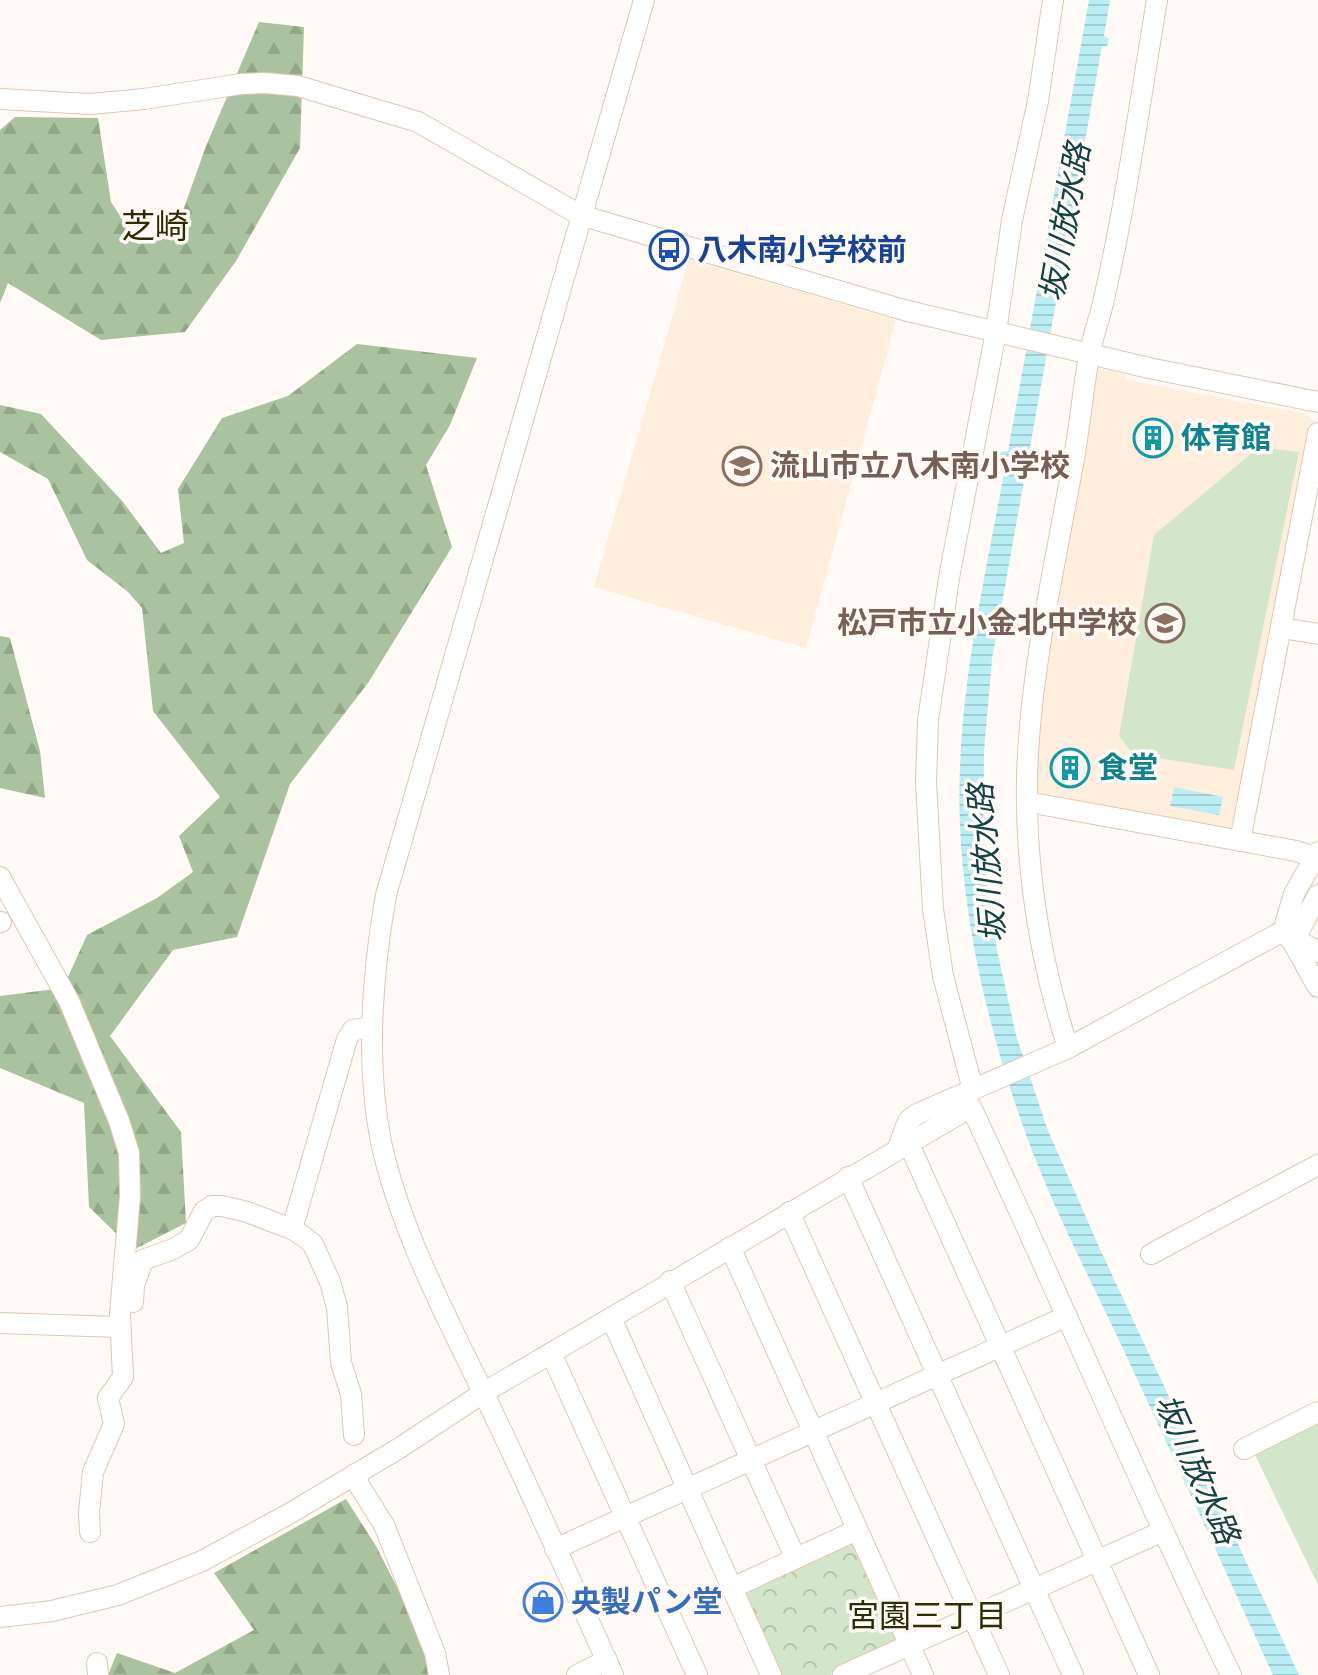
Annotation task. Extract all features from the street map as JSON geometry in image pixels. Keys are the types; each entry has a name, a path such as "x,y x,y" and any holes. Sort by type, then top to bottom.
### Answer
{"street":[{"path":"577,1675 610,1668 416,1246 387,1167 376,1107 372,1027 386,895 644,0"},
{"path":"978,1087 943,976 935,923 926,782 928,720 936,652 1000,333 1012,220 1038,101 1053,0"},
{"path":"1064,1049 1029,862 1029,736 1035,680 1078,439 1086,353 1106,289 1157,0"},
{"path":"0,99 90,104 241,84 281,83 298,86 418,122 580,215 888,306 1185,376 1318,402"},
{"path":"1240,841 1318,433"},
{"path":"1282,628 1318,634"},
{"path":"1028,802 1316,855 1294,894 1289,936 1318,987"},
{"path":"0,877 69,1001 125,1136 131,1175 120,1321 123,1377 108,1398 114,1424 93,1472 90,1532"},
{"path":"1149,1675 1001,1346 903,1145 908,1121 1064,1049 1289,936 1318,895"},
{"path":"1289,936 1318,952"},
{"path":"292,1229 347,1039 353,1030 372,1027"},
{"path":"0,1617 52,1611 86,1603 202,1561 355,1474 670,1281 971,1107 1161,1532 1231,1675"},
{"path":"1151,1254 1318,1165"},
{"path":"848,1177 1073,1675"},
{"path":"0,1323 120,1321 130,1312 134,1285 143,1260 189,1240 204,1211 212,1206 247,1212 292,1229 313,1244 337,1307 341,1363 351,1394 354,1435"},
{"path":"789,1212 999,1675"},
{"path":"730,1247 923,1675"},
{"path":"670,1281 795,1557"},
{"path":"555,1549 1067,1316"},
{"path":"611,1318 771,1675"},
{"path":"551,1353 697,1675"},
{"path":"1244,1449 1318,1412"},
{"path":"355,1474 384,1525 435,1653 439,1675"},
{"path":"732,1588 857,1530"},
{"path":"845,1675 1161,1532"}],"shaded area":[{"name":"流山市立八木南小学校","path":"689,259 896,320 806,648 594,587"},
{"name":"松戸市立小金北中学校","path":"1093,370 1126,374 1126,380 1307,414 1314,421 1237,829 1139,813 1036,791 1037,747 1048,652 1060,593"}],"green space":[{"path":"259,22 304,27 300,148 236,261 185,332 101,340 8,283 0,303 0,130 15,117 98,118 111,202 139,244 174,236 206,146"},
{"path":"357,344 477,358 450,425 426,465 452,547 368,683 290,784 237,937 173,950 110,1036 181,1132 186,1223 133,1250 89,1207 84,1103 0,1068 0,996 63,988 87,935 157,898 193,872 179,836 220,797 153,711 142,608 127,591 87,560 48,479 0,452 0,405 41,414 123,502 161,553 184,543 178,489 222,418 288,396"},
{"path":"1259,447 1299,452 1234,770 1133,754 1119,736 1154,535"},
{"path":"0,636 10,638 40,751 45,798 0,788"},
{"path":"1318,1421 1318,1585 1254,1453"},
{"path":"346,1499 376,1546 433,1658 430,1675 108,1675 117,1653 175,1673 254,1630 214,1573"},
{"path":"850,1540 856,1543 898,1644 830,1675 779,1675 742,1594"}],"water":[{"name":"坂川放水路","path":"1089,0 1110,0 1104,36 1109,39 1107,46 1102,46 992,659 984,751 983,852 990,853 990,858 983,860 997,950 1016,1035 1047,1128 1099,1247 1299,1675 1273,1675 1047,1188 1014,1101 993,1029 976,956 964,882 959,795 961,747 979,605 1006,462 997,457 998,452 1008,451"},
{"path":"1174,787 1223,797 1219,815 1170,806"}],"place":[{"name":"八木南小学校前","path":"669,250"},
{"name":"体育館","path":"1153,438"},
{"name":"流山市立八木南小学校","path":"742,466"},
{"name":"松戸市立小金北中学校","path":"1165,623"},
{"name":"食堂","path":"1070,768"},
{"name":"央製パン堂","path":"543,1602"}],"district":[{"name":"芝崎","path":"155,226"},
{"name":"宮園三丁目","path":"927,1616"}]}
